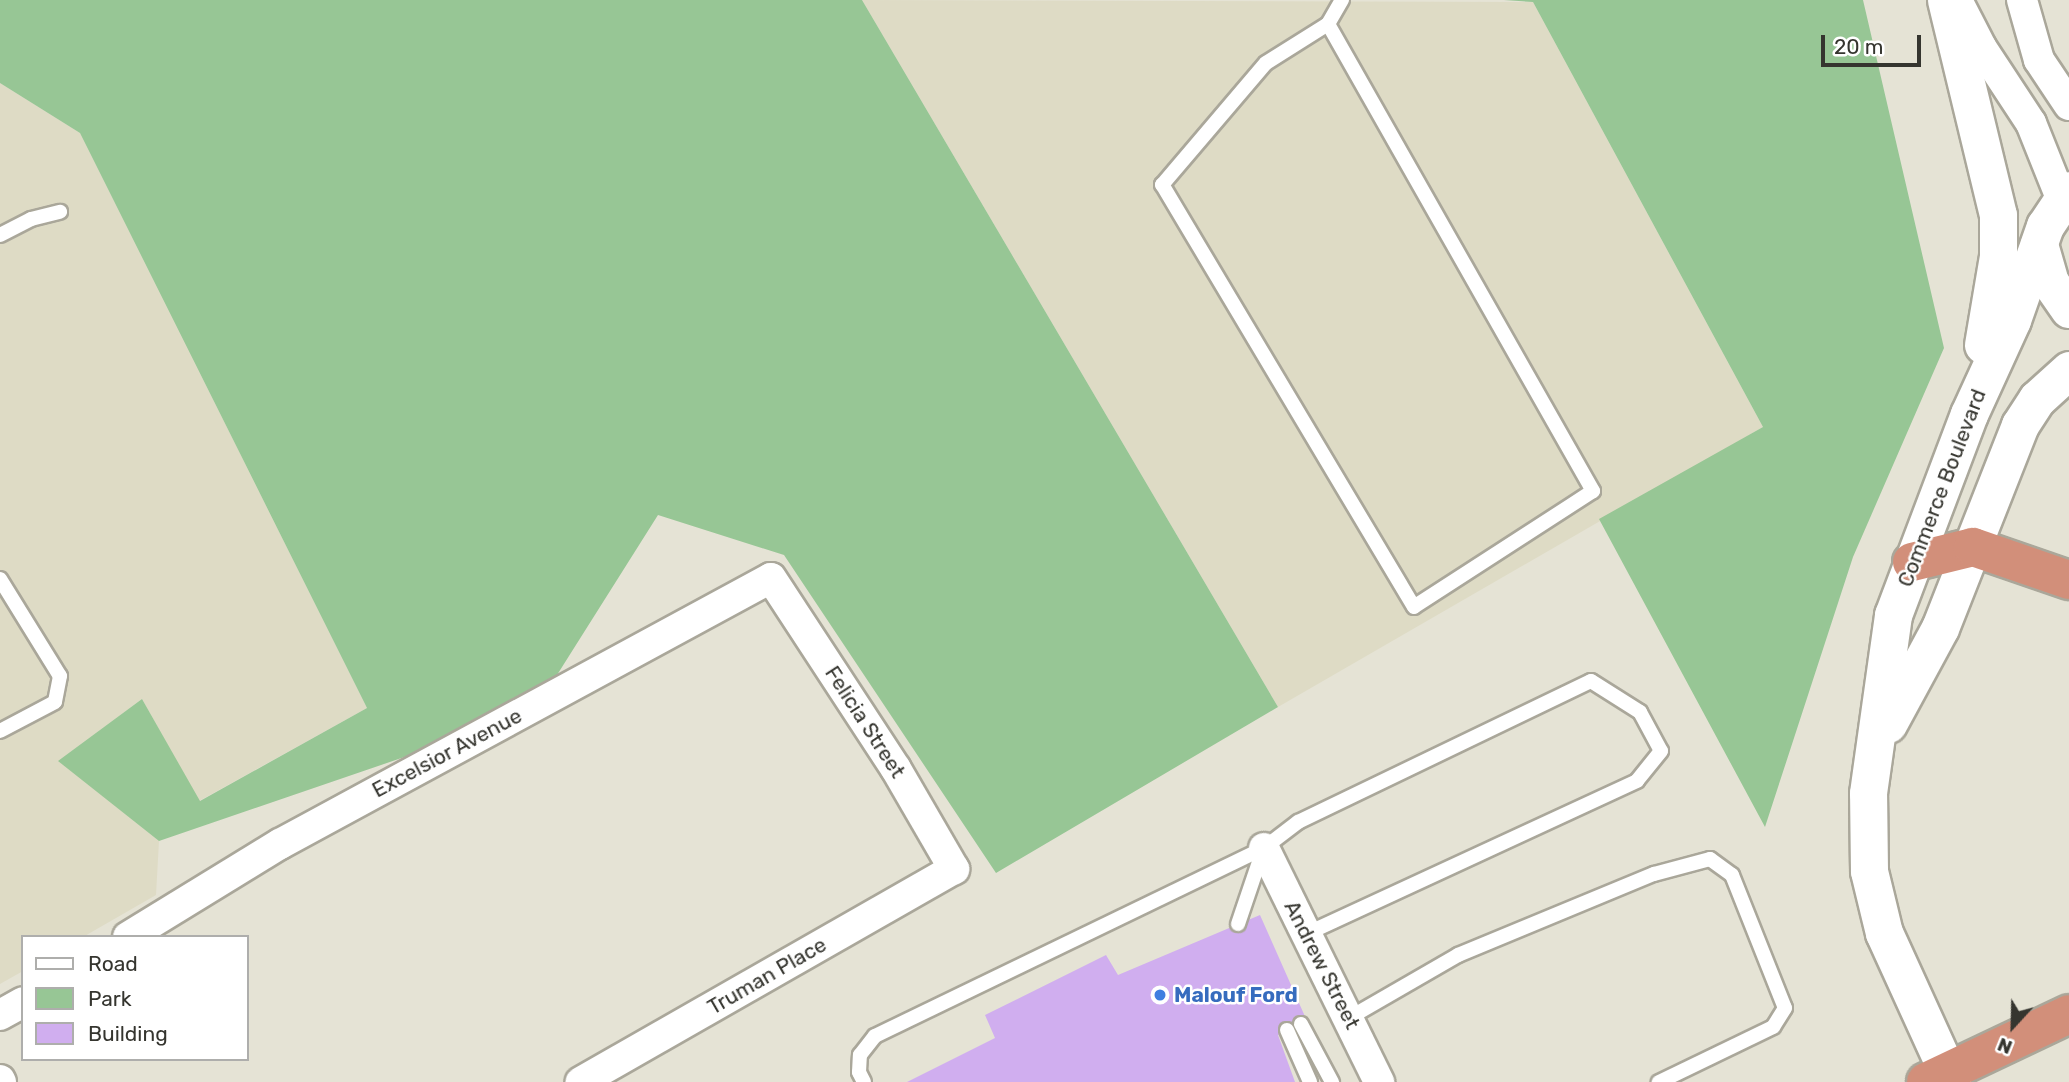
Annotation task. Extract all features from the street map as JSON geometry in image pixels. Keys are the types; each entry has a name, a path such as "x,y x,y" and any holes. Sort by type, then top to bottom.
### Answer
{"highway":[{"path":"1912,562 1973,547 2069,580"},
{"path":"1942,1079 2069,1014"}],"street":[{"path":"1946,0 1998,215 1992,305 1969,414"},
{"path":"1957,0 1981,47 2031,123 2065,194"},
{"path":"2022,0 2039,60 2069,105"},
{"name":"Commerce Boulevard","path":"1942,1079 1884,933 1869,871 1866,816 1879,741 1893,615 1969,414 2012,320 2039,244 2065,194"},
{"path":"2039,244 2050,282 2069,309"},
{"name":"Commerce Boulevard","path":"1879,741 1940,628 2020,425 2037,399 2069,370"},
{"name":"Felicia Street","path":"771,578 896,769 954,869"},
{"name":"Excelsior Avenue","path":"131,935 280,844 771,578"},
{"name":"Andrew Street","path":"1264,848 1379,1082"},
{"name":"Truman Place","path":"581,1082 954,869"},
{"path":"0,1016 21,1003"}],"lane":[{"path":"1328,24 1593,491 1413,607 1162,185 1266,64 1328,24 1342,0"},
{"path":"0,235 31,219 60,212"},
{"path":"0,579 60,676 55,702 0,731"},
{"path":"863,1082 859,1072 860,1055 874,1036 1264,848 1297,822 1591,681 1640,712 1661,751 1637,781 1306,934"},
{"path":"1244,922 1264,848"},
{"path":"1349,1018 1458,955 1654,874 1710,859 1732,875 1785,1008 1773,1027 1659,1082"},
{"path":"1310,1082 1294,1027 1332,1082"}],"shaded area":[{"path":"862,0 1533,2 1763,427 1278,707"},
{"path":"0,83 80,133 367,708 199,801 142,699 59,761 159,841 156,895 86,935 21,935 21,972 0,984"}],"green space":[{"path":"0,0 862,0 1278,707 996,873 784,555 658,515 533,713 159,841 58,761 142,699 200,801 367,708 80,133 0,83"},
{"path":"1504,0 1863,0 1944,348 1853,557 1765,827 1599,519 1763,427 1533,2"}],"building":[{"name":"Malouf Ford","path":"1260,915 1307,1021 1278,1035 1295,1082 907,1082 995,1038 985,1015 1106,955 1118,975"}],"place":[{"name":"Malouf Ford","path":"1160,995"}]}
